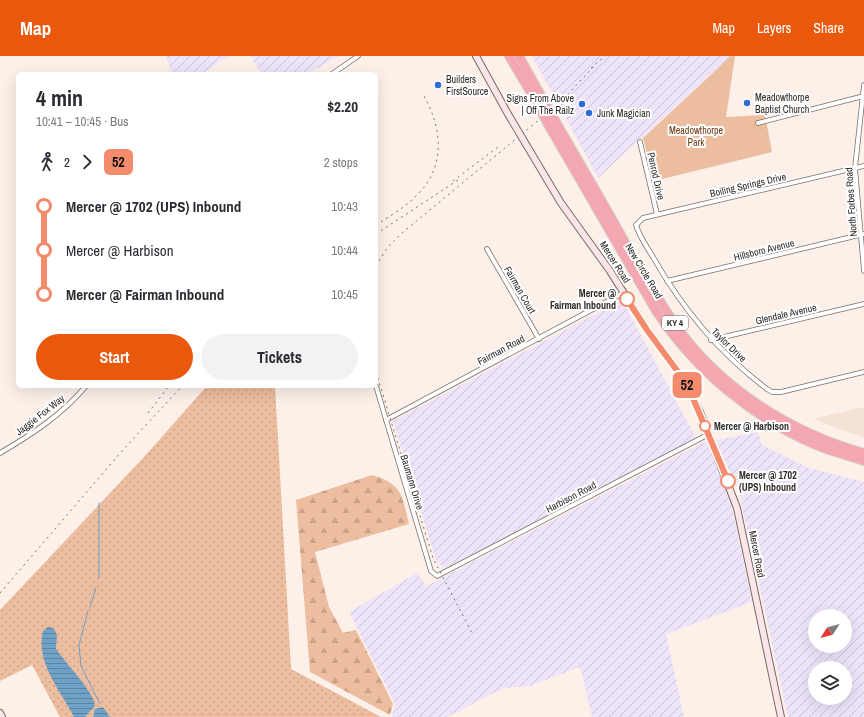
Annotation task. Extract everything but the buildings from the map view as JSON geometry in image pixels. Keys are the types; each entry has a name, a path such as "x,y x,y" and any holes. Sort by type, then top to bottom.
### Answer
{"highway":[{"name":"New Circle Road","path":"509,56 556,122 650,286 673,322 698,352 729,381 769,411 804,431 843,447 864,453"},
{"name":"New Circle Road","path":"519,56 550,128 667,328 698,364 730,394 770,421 819,446 864,461"}],"street":[{"path":"335,72 358,56"},
{"name":"Mercer Road","path":"476,56 508,114 561,203 601,256 647,330 687,384 709,434 737,508 781,717"},
{"name":"North Forbes Road","path":"864,85 856,168 863,234 864,271"},
{"path":"758,122 864,96"},
{"name":"Penrod Drive","path":"640,142 657,214"},
{"name":"Boiling Springs Drive","path":"637,222 643,218 657,214 864,166"},
{"name":"Taylor Drive","path":"637,222 637,229 667,281 693,318 711,340 734,363 772,392 781,392 864,372"},
{"name":"Hillsboro Avenue","path":"667,281 863,234"},
{"name":"Fairman Court","path":"487,249 538,339"},
{"name":"Fairman Road","path":"386,420 624,293"},
{"name":"Glendale Avenue","path":"711,340 864,304"},
{"name":"Jaggie Fox Way","path":"0,452 24,438 54,416 84,388"},
{"name":"Baumann Drive","path":"377,388 431,570 435,575 442,575"},
{"name":"Harbison Road","path":"442,575 709,434"},
{"path":"0,713 2,717"}],"shaded area":[{"path":"166,56 229,56 205,72 171,72"},
{"path":"251,56 339,56 311,72 260,72"},
{"path":"532,56 731,56 598,178"},
{"path":"618,302 623,302 696,438 446,568 437,563 393,421"},
{"path":"864,407 864,438 813,419"},
{"path":"758,432 762,445 809,468 864,482 864,717 788,717 735,474 731,475 716,440"},
{"path":"708,440 728,489 752,602 666,634 684,717 592,717 580,667 530,686 504,688 447,717 392,717 395,704 349,612 417,573 426,586"}],"green space":[{"name":"Meadowthorpe Park","path":"731,56 735,56 726,117 765,115 772,152 654,181 643,138"},
{"path":"205,388 275,388 291,669 381,717 60,717 32,665 0,681 0,610 143,458"},
{"path":"372,475 390,483 400,492 409,524 315,552 329,607 343,633 356,630 393,704 390,715 310,672 296,500"}],"water":[{"path":"48,627 53,628 57,635 56,649 85,685 94,700 95,706 85,717 74,717 56,687 46,665 42,643 43,631"},
{"path":"103,707 110,717 93,717 95,709"}],"waterway":[{"path":"99,503 99,578"},
{"path":"90,607 96,588"},
{"path":"88,611 79,645 81,666 100,704"}],"railway":[{"path":"591,68 605,56"},
{"path":"378,263 387,248 402,233 534,124 568,94 596,64"},
{"path":"378,224 413,199 427,183 433,171 437,159 437,134 435,121 424,96"},
{"path":"453,181 498,147"},
{"path":"378,233 458,180"},
{"path":"378,379 433,558 473,635"},
{"path":"148,413 167,388"},
{"path":"0,593 122,451 180,388"}],"bus line":[{"name":"52","path":"627,299 647,330 687,384 728,481"}],"place":[{"name":"Builders FirstSource","path":"438,85"},
{"name":"Meadowthorpe Baptist Church","path":"747,103"},
{"name":"Signs From Above | Off The Railz","path":"582,104"},
{"name":"Junk Magician","path":"589,113"},
{"name":"Mercer @ Fairman Inbound","path":"627,299"},
{"name":"Mercer @ Harbison","path":"705,426"},
{"name":"Mercer @ 1702 (UPS) Inbound","path":"728,481"}]}
